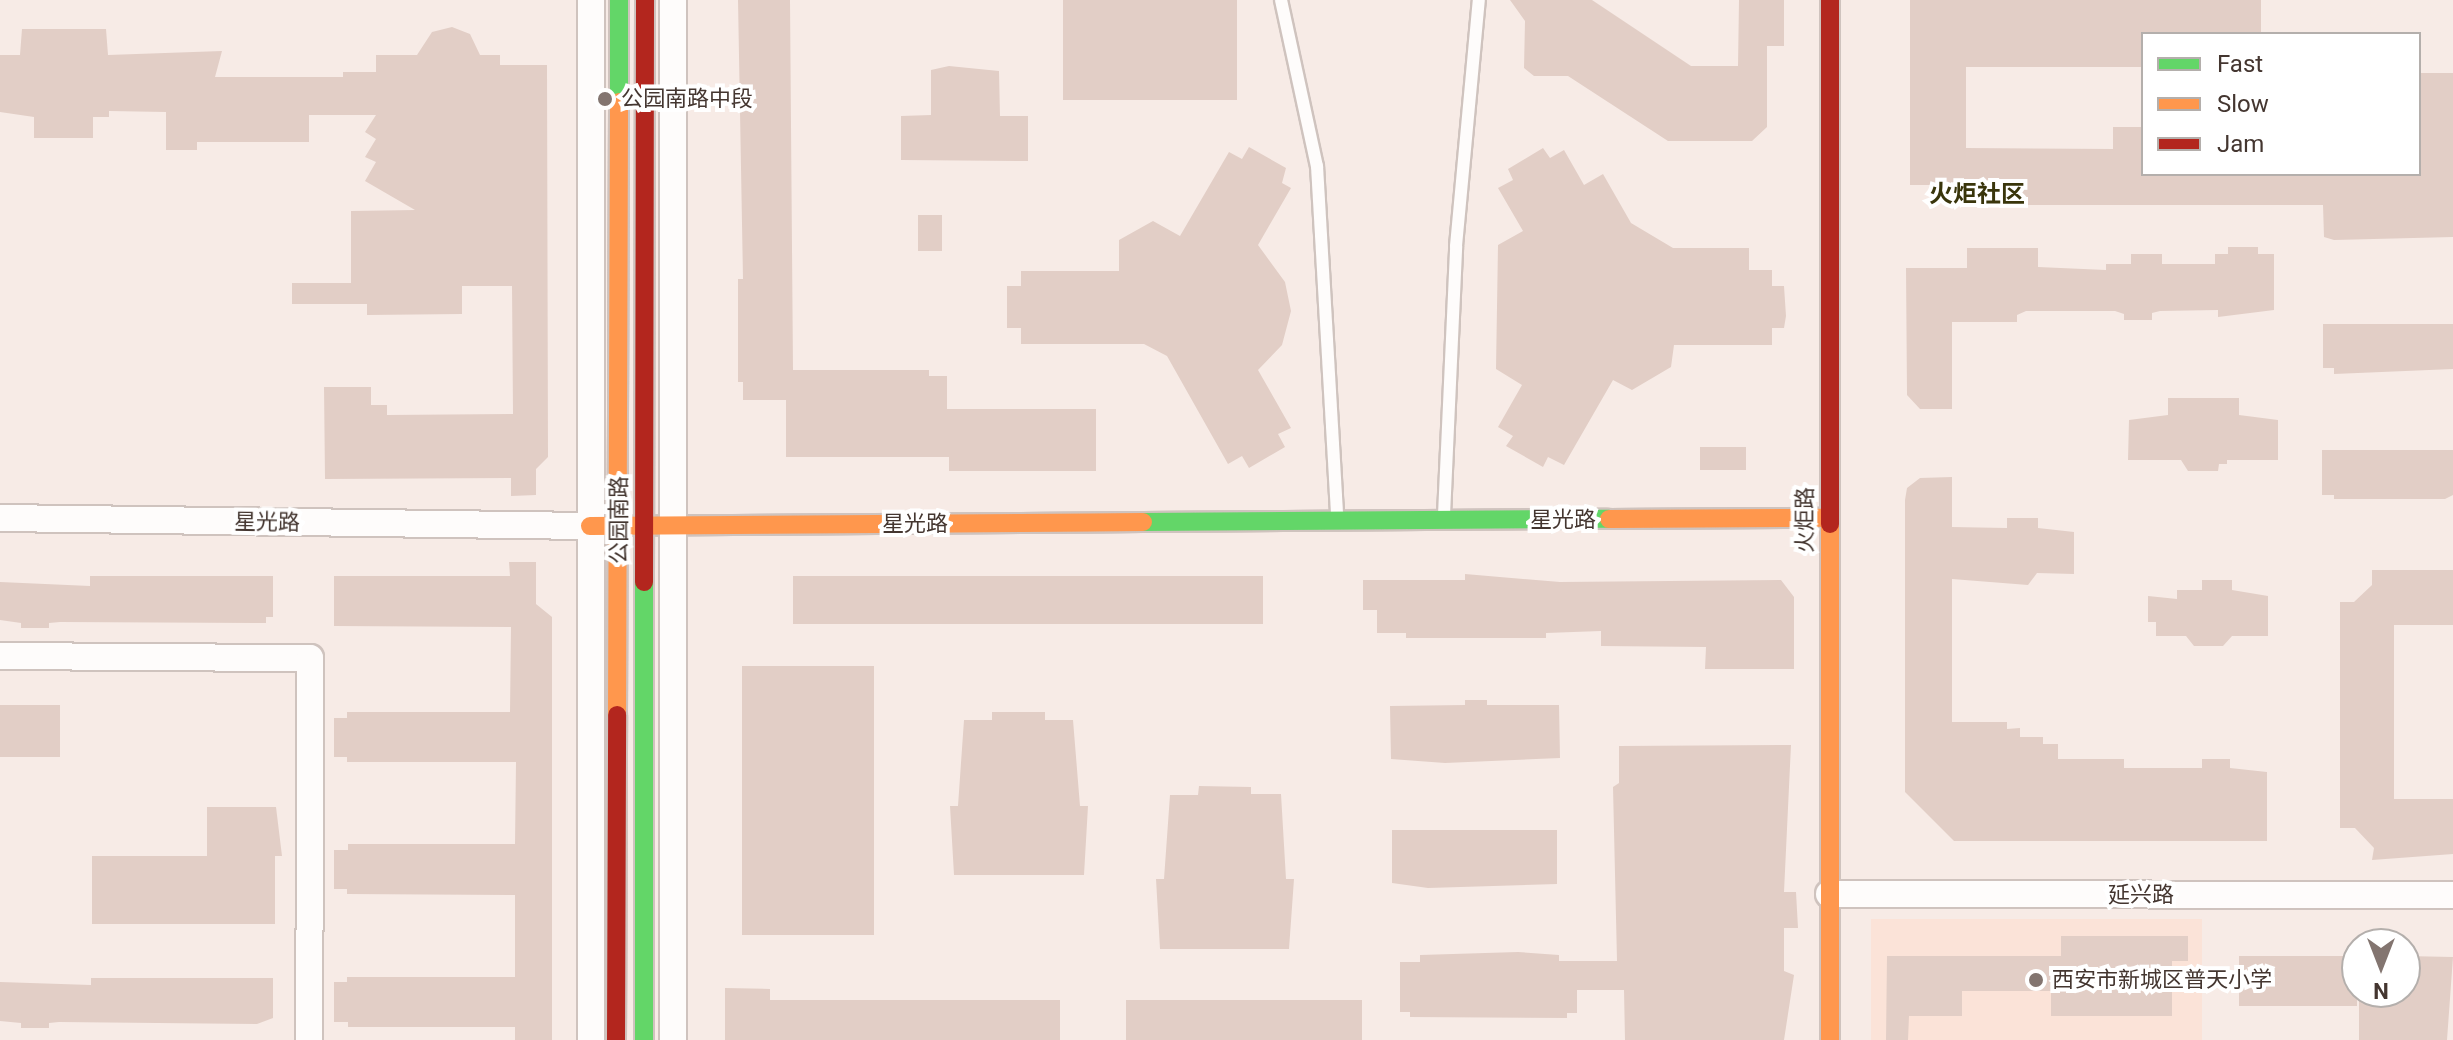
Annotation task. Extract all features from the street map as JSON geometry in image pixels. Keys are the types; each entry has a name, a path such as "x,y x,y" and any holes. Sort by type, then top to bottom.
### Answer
{"street":[{"path":"591,0 591,1040"},
{"name":"公园南路","path":"616,1040 619,0"},
{"name":"公园南路","path":"644,1040 645,0"},
{"path":"673,0 673,1040"},
{"name":"火炬路","path":"1830,0 1830,1040"},
{"name":"星光路","path":"0,518 590,526 1829,518"},
{"path":"0,656 310,658 309,1040"},
{"name":"延兴路","path":"1829,894 2453,895"}],"lane":[{"path":"1281,0 1317,166 1337,521"},
{"path":"1443,521 1456,246 1479,0"}],"shaded area":[{"name":"西安市新城区普天小学","path":"1871,919 2202,919 2202,1040 1871,1040"}],"building":[{"path":"738,0 790,0 793,370 929,370 929,376 947,376 947,409 1096,409 1096,471 949,471 949,457 786,457 786,400 743,400 743,382 738,382 738,279 743,279"},
{"path":"1063,0 1237,0 1237,100 1063,100"},
{"path":"1510,0 1592,0 1691,66 1738,66 1739,0 1784,0 1784,46 1767,46 1767,127 1752,141 1668,141 1568,76 1534,76 1524,68 1525,21"},
{"path":"1910,0 2261,0 2261,32 2141,32 2141,67 1966,67 1966,148 2113,149 2113,127 2141,127 2141,176 2421,176 2421,73 2453,73 2453,237 2334,240 2324,237 2323,205 1992,205 1992,185 1910,185"},
{"path":"452,27 470,34 480,55 500,55 500,65 547,65 548,457 536,469 536,495 511,496 511,478 325,479 324,387 371,387 371,405 387,405 387,415 513,414 512,286 462,286 462,314 367,315 367,304 292,304 292,283 351,283 351,211 415,210 365,181 376,162 365,157 376,139 365,132 376,115 309,115 309,142 197,142 197,150 166,150 166,112 109,111 109,117 93,117 93,138 34,138 34,117 0,112 0,55 20,55 22,29 106,29 108,55 222,51 215,77 343,77 343,72 376,72 376,55 417,55 432,32"},
{"path":"949,66 999,71 1000,116 1028,116 1028,161 901,160 901,116 931,115 931,70"},
{"path":"1249,147 1286,168 1282,183 1291,188 1258,245 1285,282 1291,311 1282,345 1258,370 1291,428 1278,434 1285,447 1249,468 1242,456 1228,464 1167,356 1144,344 1021,344 1021,328 1007,328 1007,286 1021,286 1021,271 1119,271 1119,240 1153,221 1180,236 1229,152 1242,159"},
{"path":"1543,148 1550,158 1564,150 1584,185 1603,174 1631,223 1673,248 1749,248 1749,270 1772,270 1772,286 1784,286 1786,316 1784,328 1772,328 1772,345 1674,345 1671,367 1632,390 1613,380 1564,465 1548,457 1543,467 1506,446 1513,436 1498,427 1522,385 1496,369 1498,245 1523,231 1498,188 1513,180 1508,169"},
{"path":"918,215 942,215 942,251 918,251"},
{"path":"2228,247 2258,247 2258,254 2274,254 2274,310 2218,317 2218,310 2160,311 2152,313 2152,320 2124,320 2124,314 2115,311 2026,311 2017,315 2017,322 1952,322 1952,409 1920,409 1907,395 1906,268 1967,268 1967,248 2038,248 2038,267 2106,270 2106,264 2131,264 2131,254 2162,254 2162,264 2215,264 2215,254 2228,254"},
{"path":"2323,324 2453,324 2453,369 2334,374 2334,368 2323,368"},
{"path":"2168,398 2239,398 2239,415 2278,420 2278,460 2227,460 2227,464 2219,464 2218,471 2188,471 2181,460 2128,460 2129,420 2168,415"},
{"path":"1700,447 1746,447 1746,470 1700,470"},
{"path":"2322,450 2453,450 2453,495 2445,499 2334,499 2334,495 2322,495"},
{"path":"1952,477 1952,527 2007,528 2007,518 2038,518 2038,528 2074,532 2074,574 2037,573 2028,585 1952,579 1952,722 2007,722 2007,729 2020,728 2020,737 2043,737 2043,744 2058,744 2058,759 2124,759 2124,768 2202,768 2202,759 2230,759 2230,768 2267,772 2267,841 1954,841 1905,792 1905,500 1907,488 1920,478"},
{"path":"509,562 536,562 536,604 552,617 552,1040 515,1040 515,1027 348,1027 348,1022 334,1022 334,982 347,982 347,977 515,977 515,895 347,894 347,889 334,889 334,850 348,850 348,844 515,844 516,762 347,762 347,757 334,757 334,718 347,718 347,712 510,712 511,627 334,626 334,576 510,576"},
{"path":"2372,570 2453,570 2453,625 2394,625 2394,799 2453,799 2453,854 2372,860 2374,848 2355,828 2340,828 2340,602 2354,602 2372,585"},
{"path":"1465,574 1560,582 1781,580 1794,597 1794,669 1705,669 1706,647 1601,646 1601,631 1546,633 1546,638 1406,638 1406,633 1377,633 1377,610 1363,610 1363,580 1465,580"},
{"path":"90,576 273,576 273,617 266,617 266,623 60,622 49,623 49,628 21,628 21,623 0,620 0,582 90,586"},
{"path":"793,576 1263,576 1263,624 793,624"},
{"path":"2202,580 2232,580 2232,590 2268,596 2268,636 2232,636 2223,646 2194,646 2186,636 2156,636 2156,622 2148,622 2148,596 2177,599 2177,590 2202,590"},
{"path":"742,666 874,666 874,935 742,935"},
{"path":"1465,700 1487,700 1487,705 1559,705 1560,758 1445,763 1391,759 1390,706 1465,705"},
{"path":"0,705 60,705 60,757 0,757"},
{"path":"992,712 1045,712 1045,720 1073,720 1080,806 1088,806 1084,875 954,875 950,806 958,806 964,720 992,720"},
{"path":"1791,745 1784,892 1796,892 1798,928 1784,928 1784,971 1794,975 1784,1040 1625,1040 1624,990 1577,990 1577,1013 1567,1013 1567,1018 1410,1017 1410,1012 1400,1012 1400,962 1420,962 1420,955 1518,952 1559,955 1559,961 1617,961 1613,787 1619,783 1619,746"},
{"path":"1199,786 1251,787 1251,794 1281,794 1286,879 1294,879 1289,949 1160,949 1156,879 1164,879 1170,795 1198,795"},
{"path":"207,807 276,807 282,856 275,856 275,924 92,924 92,856 207,856"},
{"path":"1392,830 1557,830 1557,884 1428,888 1392,883"},
{"path":"2061,936 2188,936 2188,961 2172,961 2172,1016 2051,1016 2051,991 1962,991 1962,1016 1909,1016 1908,1040 1886,1040 1887,956 2061,956"},
{"path":"2239,956 2341,956 2341,1006 2239,1006"},
{"path":"2421,956 2453,957 2447,1040 2359,1040 2359,1008 2421,1008"},
{"path":"91,978 273,978 273,1018 257,1024 59,1022 49,1023 49,1028 21,1028 21,1023 0,1021 0,982 91,985"},
{"path":"725,988 770,989 770,1000 1060,1000 1060,1040 725,1040"},
{"path":"1126,1000 1362,1000 1362,1040 1126,1040"}],"traffic: fast":[{"path":"619,0 619,102"},
{"path":"1143,522 1609,519"},
{"path":"644,582 644,1040"}],"traffic: slow":[{"path":"617,715 619,102"},
{"path":"1609,519 1829,518"},
{"path":"590,526 1143,522"},
{"path":"1830,524 1830,1040"}],"traffic: jam":[{"path":"644,582 645,0"},
{"path":"1830,0 1830,524"},
{"path":"616,1040 617,715"}],"place":[{"name":"公园南路中段","path":"605,99"},
{"name":"西安市新城区普天小学","path":"2036,980"}],"district":[{"name":"火炬社区","path":"1977,195"}]}
